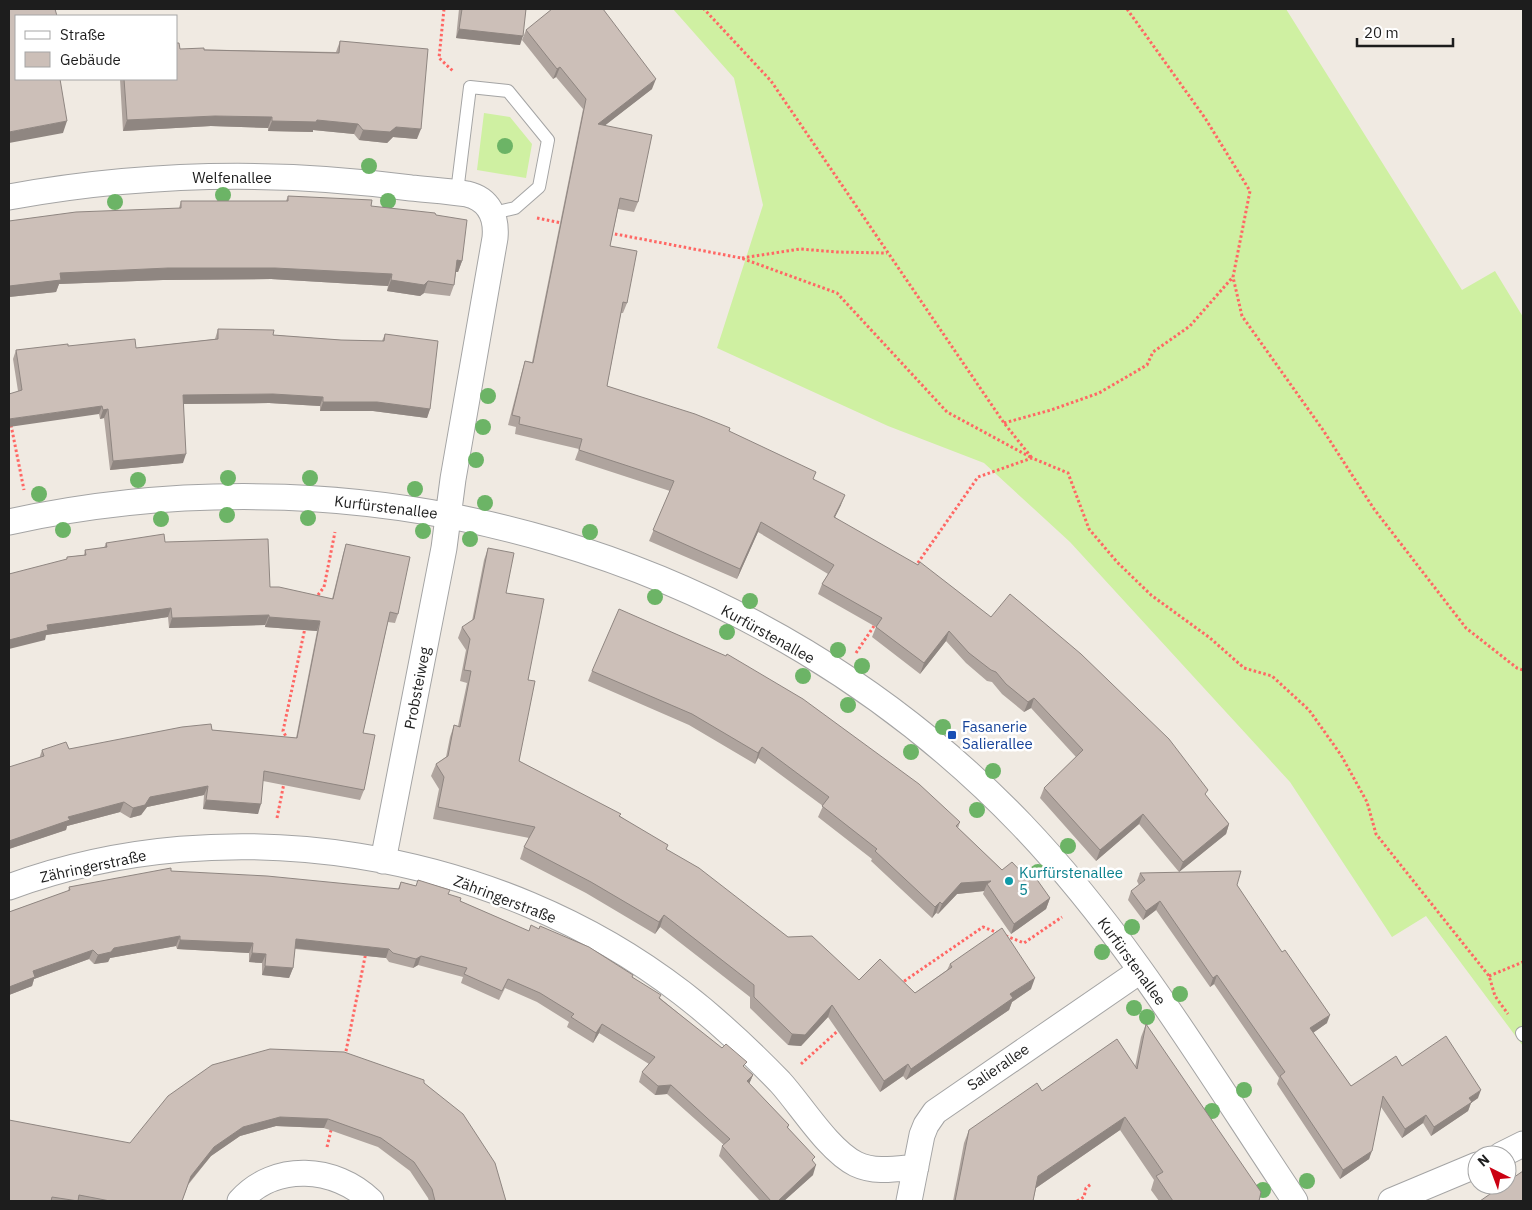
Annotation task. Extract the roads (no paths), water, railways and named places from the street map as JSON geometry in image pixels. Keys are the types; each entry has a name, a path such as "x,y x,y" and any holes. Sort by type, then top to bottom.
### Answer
{"street":[{"name":"Welfenallee","path":"9,197 100,184 158,179 252,176 340,180 457,192 479,198 496,212"},
{"path":"448,515 495,238 496,212"},
{"name":"Kurfürstenallee","path":"19,519 86,506 162,499 266,495 370,502 448,515 539,537 645,573 744,618 840,676 915,729 974,780 1027,831 1087,900 1140,971 1295,1201"},
{"name":"Probsteiweg","path":"383,861 444,548 448,515"},
{"name":"Zähringerstraße","path":"9,887 50,873 145,854 201,849 271,848 320,852 383,861 436,873 546,912 609,945 679,991 710,1015 781,1083 835,1148 848,1160 876,1170 916,1167"},
{"name":"Salierallee","path":"909,1201 926,1125 944,1104 1140,971"},
{"path":"1390,1201 1467,1169"},
{"path":"240,1201 258,1186 279,1176 298,1173 322,1175 348,1184 370,1201"}],"lane":[{"path":"457,192 470,87 508,91 548,140 539,187 515,208 496,212"}],"place":[{"name":"Fasanerie Salierallee","path":"952,735"},
{"name":"Kurfürstenallee 5","path":"1009,881"}]}
